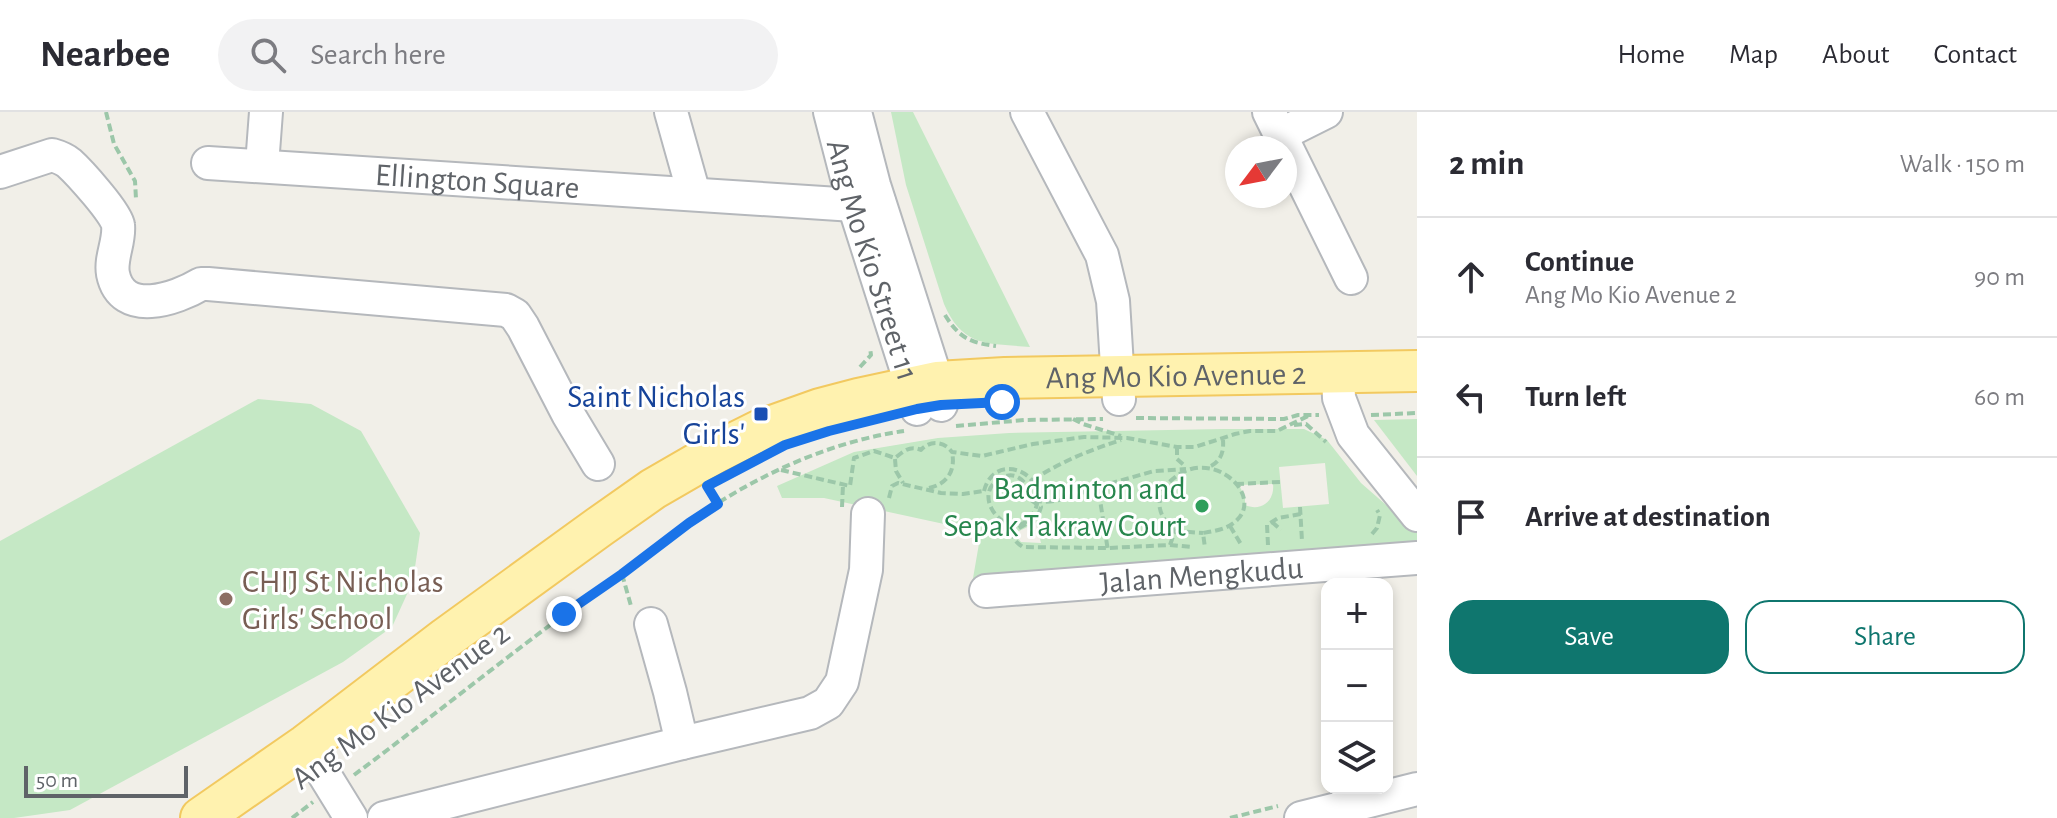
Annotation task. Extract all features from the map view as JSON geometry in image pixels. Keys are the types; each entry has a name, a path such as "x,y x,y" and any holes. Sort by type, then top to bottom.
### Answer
{"main road":[{"name":"Ang Mo Kio Avenue 2","path":"1333,401 1417,371"},
{"name":"Ang Mo Kio Avenue 2","path":"201,818 319,766 446,638 653,489 761,430 820,409 1333,401 1417,396"},
{"name":"Ang Mo Kio Avenue 2","path":"247,818 666,512 713,495 785,445 927,407"}],"street":[{"path":"262,165 266,112"},
{"path":"671,112 694,194"},
{"name":"Ang Mo Kio Street 11","path":"830,112 867,204 927,407"},
{"name":"Ang Mo Kio Street 11","path":"855,112 867,204"},
{"path":"1027,112 1102,255 1113,301 1120,403"},
{"path":"1326,112 1275,124 1351,278"},
{"path":"0,172 52,155 68,163 116,218 119,227 114,277 127,296 140,301 158,302 208,284 506,310 515,315 523,327 598,464"},
{"name":"Ellington Square","path":"208,163 867,204"},
{"path":"1333,401 1353,435 1417,515"},
{"path":"384,818 810,713 828,703 842,682 866,570 871,502"},
{"name":"Jalan Mengkudu","path":"986,591 1113,582 1302,547 1417,558"},
{"path":"651,624 682,743"},
{"path":"319,766 351,818"},
{"path":"1301,818 1358,812 1417,789"}],"path":[{"path":"1072,419 1127,438 1195,447 1250,431 1277,431 1333,401"},
{"path":"292,818 319,766 409,735 564,614 689,523 713,495 852,441 927,407 1025,420 1072,419 1120,403 1284,419 1333,401 1417,413"},
{"path":"1292,425 1306,424 1331,447"},
{"path":"895,458 909,448 921,450 925,445 934,443 944,445 952,452 982,456 1059,440 1127,438"},
{"path":"1033,480 1066,461 1127,438"},
{"path":"1208,467 1216,463 1222,454 1223,439"},
{"path":"1177,447 1177,459 1188,468"},
{"path":"850,486 854,458 874,451 895,458"},
{"path":"923,489 936,486 948,478 954,460 952,452"},
{"path":"895,458 896,471 903,483"},
{"path":"1031,500 1055,502 1154,471 1188,468 1208,467 1224,473 1236,484 1244,498 1244,511 1237,521 1221,530 1203,533 1175,531 1166,522 1159,500 1163,490 1188,468"},
{"path":"780,470 850,486 871,502 898,483 941,493 963,494 984,491 990,478 1003,469 1023,471 1033,480 1037,493 1036,508 1029,518 1021,523 1007,523 997,518 989,495 1002,477 1012,476 1024,481 1029,487 1031,500 1041,507 1034,519 1016,529 1014,536 1018,545 1108,548 1170,545 1218,549"},
{"path":"1236,484 1280,482"},
{"path":"1098,487 1113,582"},
{"path":"1372,503 1380,515 1372,534"},
{"path":"1300,507 1302,547"},
{"path":"1269,551 1267,525 1278,518 1301,514"},
{"path":"1272,522 1281,530"},
{"path":"1230,525 1245,551 1230,550"},
{"path":"1170,545 1175,531"},
{"path":"1203,533 1205,548"}],"green space":[{"path":"891,112 913,112 1030,347 978,340 968,336 951,318 906,185"},
{"path":"258,399 311,404 361,431 420,533 413,581 392,627 343,662 70,810 0,818 0,541"},
{"path":"1417,419 1417,476 1374,420"},
{"path":"1304,429 1327,440 1361,483 1417,532 1417,546 972,584 981,532 824,498 782,498 777,486 854,452 938,438 1009,433","holes":["1325,463 1329,504 1283,508 1279,467","1273,484 1272,495 1266,504 1251,507 1245,505 1239,485","1036,523 1041,543 1021,542 1017,537 1019,531"]}],"place":[{"name":"Saint Nicholas Girls'","path":"761,414"},
{"name":"Badminton and Sepak Takraw Court","path":"1202,506"},
{"name":"CHIJ St Nicholas Girls' School","path":"226,599"}],"route":[{"path":"564,614 718,504 707,486 785,445 917,409 1002,402"}]}
